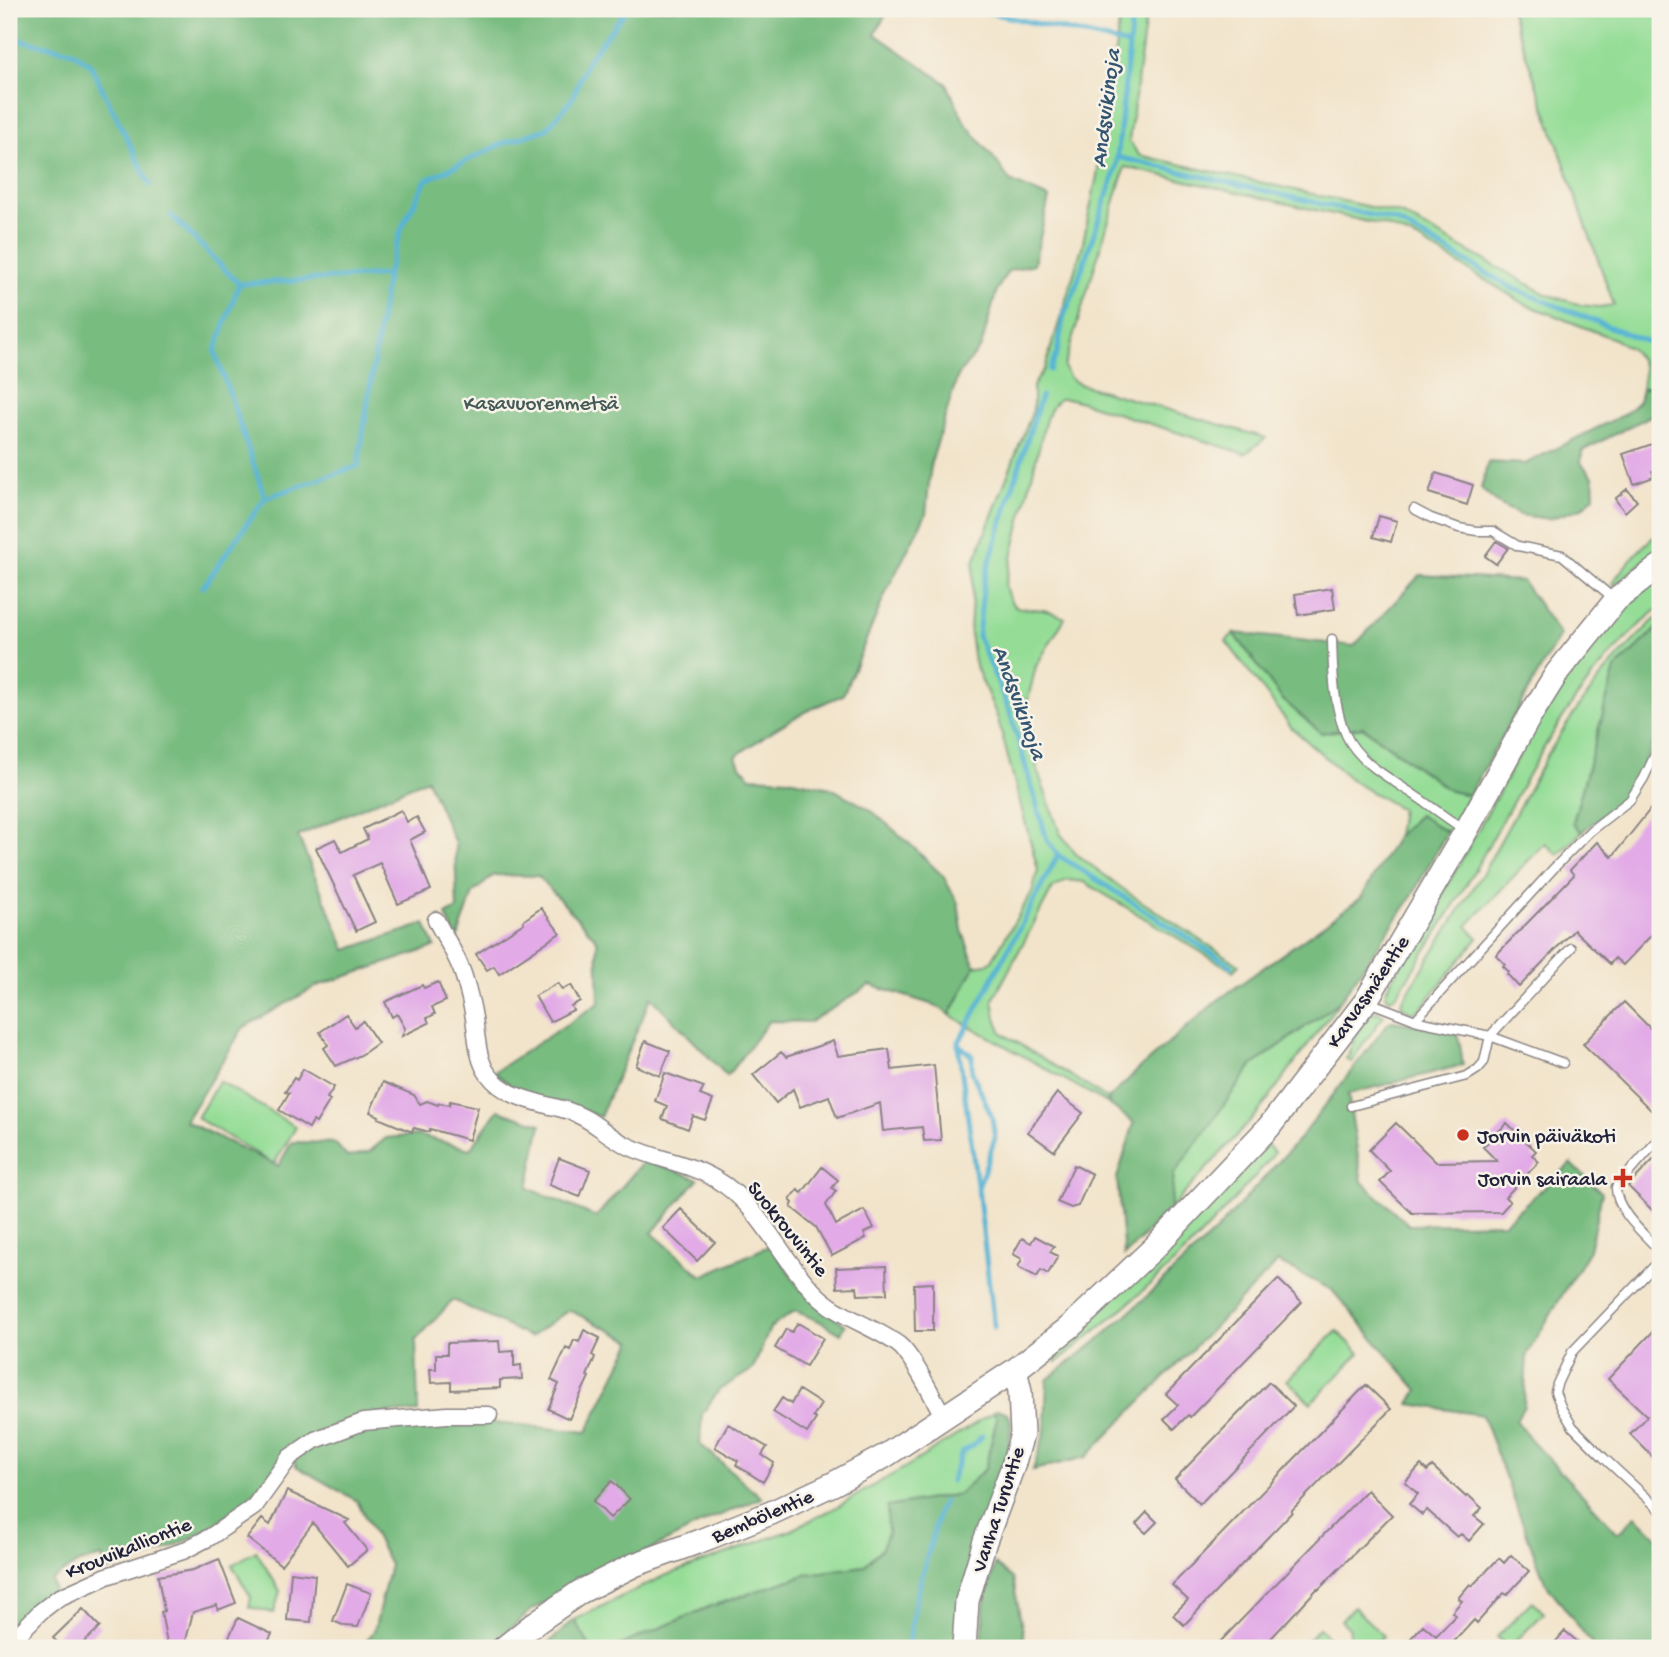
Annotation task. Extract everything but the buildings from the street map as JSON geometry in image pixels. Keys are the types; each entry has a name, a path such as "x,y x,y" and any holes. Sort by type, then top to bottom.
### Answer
{"main road":[{"name":"Karvasmäentie","path":"1015,1370 1070,1327 1144,1257 1269,1127 1366,1001 1551,682 1616,600 1660,566"},
{"name":"Bembölentie","path":"504,1648 580,1592 634,1565 771,1513 885,1456 1015,1370"},
{"name":"Vanha Turuntie","path":"964,1648 967,1601 1022,1434 1020,1391 1015,1370"}],"street":[{"name":"Suokrouvintie","path":"436,920 464,975 474,1014 480,1057 487,1073 497,1084 523,1098 582,1117 630,1147 693,1167 719,1181 740,1197 763,1223 806,1283 830,1307 901,1347 944,1417"},
{"name":"Krouvikalliontie","path":"9,1644 40,1612 58,1598 107,1576 183,1551 210,1537 254,1507 290,1457 315,1440 363,1422 447,1415 489,1415"}],"lane":[{"path":"1415,509 1459,528 1493,531 1518,547 1562,555 1616,600"},
{"path":"1332,639 1338,708 1346,735 1357,752 1377,770 1466,831"},
{"path":"1415,1020 1590,831 1630,800 1660,744"},
{"path":"1351,1107 1467,1076 1478,1069 1484,1062 1490,1036 1571,948"},
{"path":"1366,1001 1415,1020 1490,1036 1563,1063"},
{"path":"1656,1142 1616,1187 1615,1196 1637,1227 1660,1251"},
{"path":"1660,1260 1573,1352 1555,1392 1573,1427 1660,1510"}],"green space":[{"name":"Kasavuorenmetsä","path":"9,9 889,9 875,34 947,84 965,123 1010,181 1049,198 1034,264 1008,271 997,290 981,347 958,375 931,463 926,514 887,590 843,695 788,722 736,756 740,766 751,777 788,779 831,788 871,810 943,876 958,903 962,930 975,966 950,1015 937,1006 870,985 810,1022 769,1021 727,1076 651,997 600,1117 569,1105 536,1098 514,1088 494,1072 599,1003 597,940 538,876 494,875 473,893 457,940 446,915 457,909 455,843 427,779 298,836 346,950 425,924 435,947 317,986 243,1028 185,1121 278,1166 292,1142 335,1143 347,1157 369,1152 386,1138 417,1135 470,1149 498,1110 541,1124 528,1188 596,1217 644,1161 698,1179 652,1233 702,1276 771,1245 800,1289 845,1325 841,1334 795,1311 770,1328 753,1369 719,1390 702,1414 700,1444 762,1498 713,1518 533,1609 488,1648 361,1648 374,1631 390,1565 357,1501 296,1466 293,1460 319,1443 369,1427 484,1422 587,1432 632,1341 569,1310 530,1337 453,1300 416,1340 418,1412 370,1415 311,1436 286,1454 238,1508 202,1533 120,1567 106,1571 102,1557 79,1563 51,1580 54,1590 13,1628 9,1635"},
{"path":"1121,9 1147,9 1129,141 1139,155 1401,214 1546,294 1581,305 1599,307 1614,305 1510,9 1660,9 1660,383 1642,389 1644,371 1640,359 1630,348 1614,339 1525,304 1417,239 1386,226 1125,167 1064,367 1070,378 1079,384 1266,438 1245,454 1072,399 1059,399 1046,419 1005,585 1014,605 1065,618 1036,666 1027,703 1038,772 1060,833 1076,854 1130,894 1239,965 1233,971 1084,882 1067,880 1052,889 993,1000 996,1018 1002,1033 1108,1099 1109,1104 950,1015 975,966 987,964 992,960 1032,892 1038,870 997,716 974,662 970,633 974,562 1033,410 1033,386 1045,368 1082,247 1097,176"},
{"path":"1660,383 1660,417 1652,415 1582,451 1581,463 1593,477 1594,496 1582,508 1549,519 1520,515 1497,503 1481,489 1488,462 1525,464 1625,414 1639,401 1642,389"},
{"path":"1660,532 1660,548 1613,586 1612,583 1628,562"},
{"path":"1420,575 1522,581 1560,635 1469,795 1450,791 1363,727 1321,733 1282,699 1234,633 1354,646"},
{"path":"1660,578 1660,607 1630,634 1604,663 1558,724 1471,877 1396,996 1390,999 1386,996 1386,990 1425,926 1532,732 1569,674 1610,622"},
{"path":"1660,616 1660,625 1615,669 1573,822 1582,832 1558,855 1545,843 1467,926 1478,938 1420,1009 1414,1012 1403,1008 1401,1003 1484,871 1548,754 1573,715 1605,672"},
{"path":"1660,626 1660,731 1625,797 1582,832 1573,823 1615,669"},
{"path":"1234,633 1282,699 1321,733 1362,727 1450,791 1469,795 1447,832 1419,815 1397,836 1401,809 1354,782 1292,728 1226,641"},
{"path":"1419,815 1447,832 1409,901 1339,1002 1252,1066 1174,1174 1170,1209 1124,1256 1117,1178 1134,1123 1109,1104 1108,1099 1218,1000 1361,898 1397,836"},
{"path":"1339,1002 1260,1110 1170,1209 1174,1174 1252,1066"},
{"path":"1377,1012 1384,1015 1351,1062 1346,1059 1361,1023 1369,1014"},
{"path":"1392,1021 1456,1031 1463,1065 1348,1094 1362,1182 1409,1225 1504,1223 1571,1163 1602,1193 1589,1250 1527,1354 1524,1406 1516,1420 1532,1441 1618,1533 1636,1516 1660,1540 1660,1648 1595,1648 1545,1582 1482,1415 1410,1404 1418,1390 1332,1290 1278,1262 1086,1457 1033,1470 1045,1431 1047,1380 1097,1341 1217,1230 1300,1138"},
{"path":"219,1081 296,1127 274,1164 197,1118"},
{"path":"1266,1144 1274,1152 1271,1158 1195,1242 1122,1309 1055,1362 1060,1346"},
{"path":"1337,1331 1360,1353 1311,1403 1287,1380"},
{"path":"1003,1411 1010,1418 1009,1446 955,1648 614,1648 709,1607 808,1574 864,1566 882,1548 888,1533 887,1507 959,1494 985,1469 997,1418 994,1412"},
{"path":"994,1412 997,1418 985,1469 959,1494 888,1507 888,1533 882,1548 864,1566 808,1574 709,1607 614,1648 591,1648 574,1620 664,1576 789,1531 909,1465"},
{"path":"256,1551 280,1591 274,1613 249,1607 251,1597 232,1565"},
{"path":"995,1564 1013,1579 1026,1648 982,1648 984,1605"},
{"path":"1532,1601 1544,1613 1509,1648 1497,1637"},
{"path":"1354,1607 1383,1636 1371,1648 1341,1648 1348,1641 1350,1629 1341,1620"},
{"path":"574,1620 591,1648 543,1648"},
{"path":"1319,1628 1332,1640 1336,1648 1300,1648"}],"waterway":[{"path":"171,215 239,284 387,275 402,227 426,180 504,143 547,129 572,99 587,61 627,9"},
{"path":"974,9 1129,45"},
{"name":"Andsvikinoja","path":"1050,370 1057,353 1064,315 1116,169 1133,9"},
{"path":"9,38 71,51 90,64 150,185"},
{"path":"1117,157 1396,221 1512,288 1660,347"},
{"path":"239,284 215,352 265,498 358,466 387,275"},
{"name":"Andsvikinoja","path":"1041,396 984,580 978,636 1010,712 1047,840 1058,855 1232,966"},
{"path":"203,587 265,498"},
{"path":"994,1328 978,1188 995,1138 992,1117 972,1072 972,1056 958,1044 1058,855"},
{"path":"958,1044 977,1185"},
{"path":"951,1481 962,1452 982,1436"},
{"path":"908,1648 915,1602 944,1501"}],"place":[{"name":"Jorvin päiväkoti","path":"1463,1135"},
{"name":"Jorvin sairaala","path":"1623,1178"}]}
